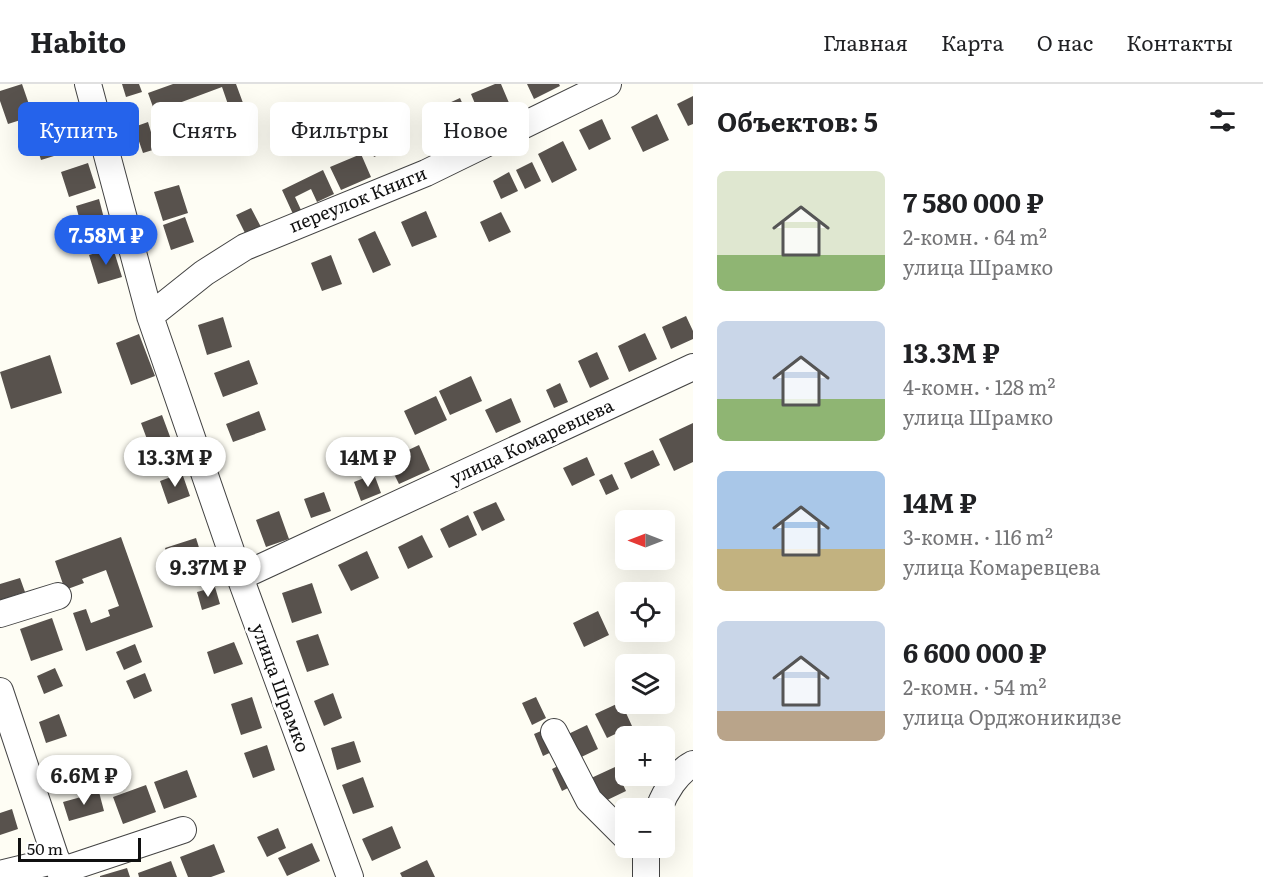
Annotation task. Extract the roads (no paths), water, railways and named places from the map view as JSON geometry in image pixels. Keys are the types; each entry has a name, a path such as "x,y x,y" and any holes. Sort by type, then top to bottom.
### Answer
{"street":[{"name":"улица Шрамко","path":"88,84 150,316 240,577 350,877"},
{"name":"переулок Книги","path":"150,316 204,273 245,247 426,173 608,84"},
{"name":"улица Комаревцева","path":"240,577 693,367"},
{"path":"0,614 58,596"},
{"path":"0,691 60,870"},
{"path":"554,732 589,800 615,826"},
{"path":"663,798 683,769 693,764"},
{"path":"0,874 60,870 183,830"}]}
